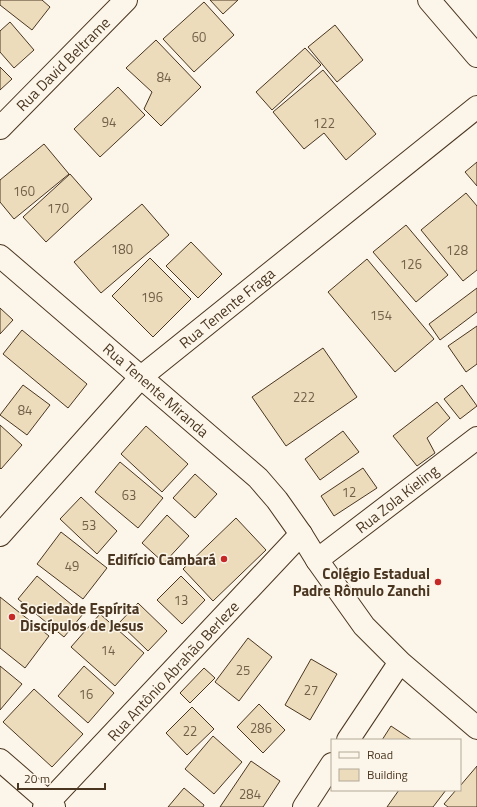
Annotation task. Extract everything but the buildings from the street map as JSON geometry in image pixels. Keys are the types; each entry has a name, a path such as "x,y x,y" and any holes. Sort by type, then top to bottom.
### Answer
{"street":[{"name":"Rua David Beltrame","path":"0,128 126,0"},
{"path":"429,0 477,56"},
{"name":"Rua Tenente Fraga","path":"0,535 141,377 477,107"},
{"name":"Rua Tenente Miranda","path":"0,256 258,478 277,500 364,626 400,662 477,728"},
{"name":"Rua Zola Kieling","path":"318,560 477,438"},
{"name":"Rua Antônio Abrahão Berleze","path":"49,805 301,534"},
{"path":"349,739 400,662"},
{"path":"0,760 49,805"},
{"path":"304,807 331,766"}],"place":[{"name":"Edifício Cambará","path":"224,559"},
{"name":"Colégio Estadual Padre Rômulo Zanchi","path":"438,582"},
{"name":"Sociedade Espírita Discípulos de Jesus","path":"12,617"}]}
